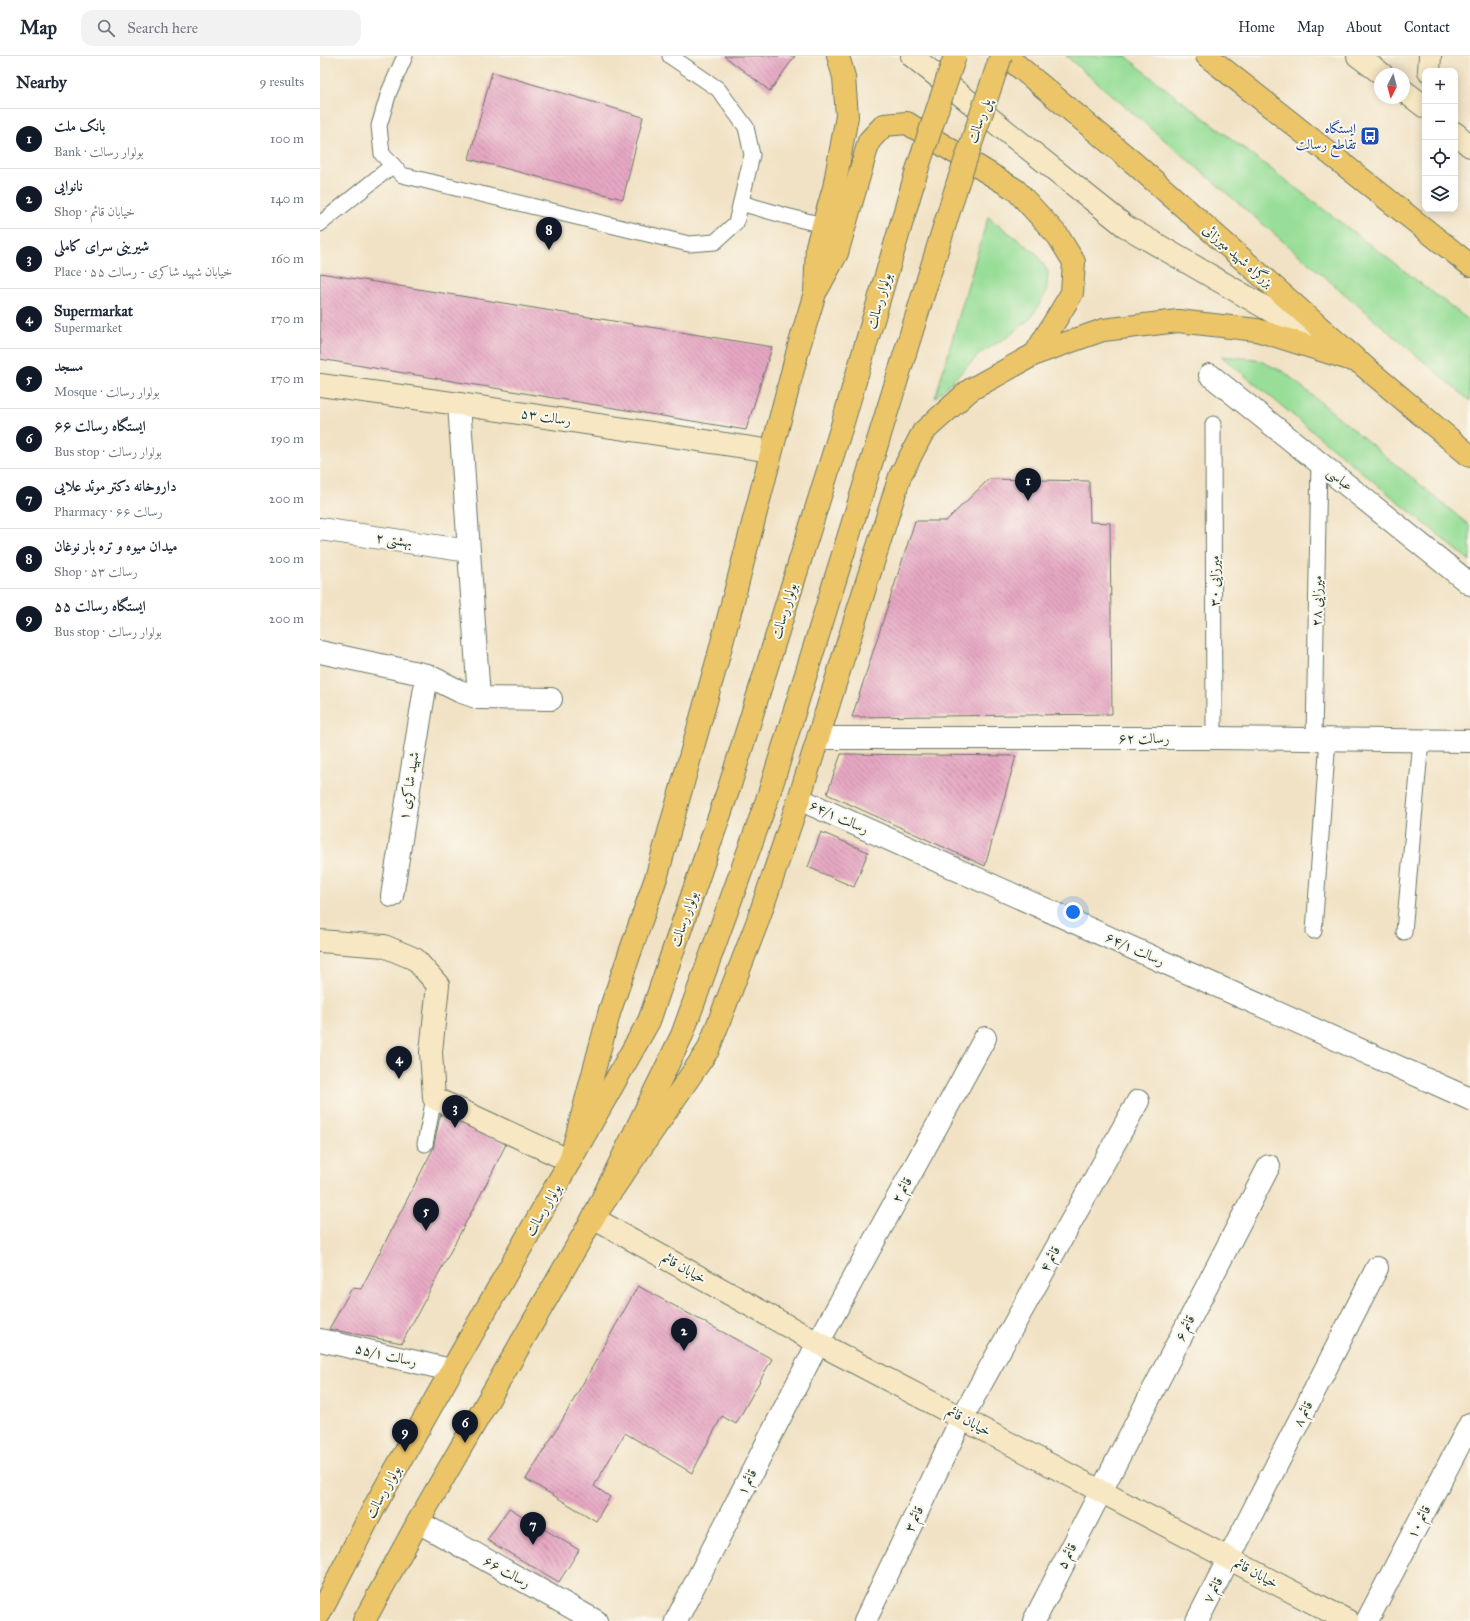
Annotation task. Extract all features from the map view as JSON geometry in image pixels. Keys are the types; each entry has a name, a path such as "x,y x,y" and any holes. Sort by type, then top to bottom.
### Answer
{"main road":[{"path":"815,293 817,246 834,188 847,116 844,77 838,56"},
{"name":"بولوار رسالت","path":"320,1613 325,1591 376,1504 649,1021 733,778 841,429 917,170 955,56"},
{"name":"پل رسالت","path":"593,1218 682,1035 768,797 957,185 1000,56"},
{"name":"بزرگراه شهید میرزائی","path":"1006,56 1140,169 1359,362 1470,456"},
{"path":"1207,56 1470,265"},
{"path":"570,1161 610,1010 657,875 716,665 771,451 815,293 837,253 869,141 884,126 907,123 1016,190 1058,236 1074,262 1072,293 1035,354"},
{"path":"364,1621 418,1522 593,1218 708,1050 758,923 799,799 900,476 923,432 970,390 1035,354 1103,330 1178,321 1257,330 1359,362"}],"street":[{"path":"912,56 1125,226 1359,362"},
{"path":"1358,56 1374,68"},
{"path":"1429,68 1430,56"},
{"path":"1410,96 1422,105"},
{"path":"1458,136 1470,146"},
{"name":"عباسی","path":"1210,375 1470,584"},
{"name":"رسالت ۵۳","path":"320,385 771,451"},
{"path":"458,404 479,698"},
{"name":"بهشتی ۲","path":"320,529 468,551"},
{"path":"320,652 427,675 459,691 479,698 551,699"},
{"name":"شهید شاکری ۱","path":"392,896 427,675"},
{"name":"رسالت ۶۲","path":"818,738 1214,738 1470,741"},
{"name":"رسالت ۶۴/۱","path":"799,799 1470,1099"},
{"path":"320,942 384,946 415,959 438,985 431,1052 434,1098 570,1161"},
{"name":"قائم ۲","path":"818,1343 985,1038"},
{"name":"قائم ۴","path":"962,1418 1138,1101"},
{"name":"قائم ۶","path":"1101,1490 1269,1166"},
{"name":"خیابان قائم","path":"593,1218 818,1343 1101,1490 1348,1621"},
{"name":"قائم ۸","path":"1230,1559 1377,1268"},
{"name":"رسالت ۵۵/۱","path":"320,1340 452,1370"},
{"name":"قائم ۱","path":"676,1621 818,1343"},
{"name":"قائم ۳","path":"865,1621 962,1418"},
{"name":"قائم ۱۰","path":"1367,1621 1470,1424"},
{"name":"قائم ۵","path":"1034,1621 1101,1490"},
{"name":"رسالت ۶۶","path":"418,1522 596,1621"},
{"name":"قائم ۷","path":"1197,1621 1230,1559"}],"lane":[{"path":"405,56 388,92 379,126 382,154 402,175 689,244 714,242 736,223 752,155 746,127 718,89 670,56"},
{"path":"320,224 393,165"},
{"path":"741,203 786,216 823,224"},
{"name":"میرزایی ۳۰","path":"1213,424 1214,738"},
{"name":"میرزایی ۲۸","path":"1314,931 1321,739 1319,462"},
{"path":"1404,932 1421,740"},
{"path":"425,1144 434,1098"}],"green space":[{"path":"1066,56 1126,56 1153,79 1470,321 1470,401"},
{"path":"988,217 1037,254 1048,272 1046,293 1031,318 1009,336 982,352 935,398"},
{"path":"1221,356 1256,359 1284,372 1470,526 1470,561"}],"building":[{"path":"724,56 795,56 770,91"},
{"path":"492,72 643,117 623,199 469,159"},
{"path":"320,273 772,347 746,430 320,359"},
{"path":"989,479 1089,481 1090,522 1110,523 1112,714 852,717 915,521 946,521"},
{"path":"841,754 1016,756 985,866 827,794"},
{"path":"821,832 868,852 854,887 808,867"},
{"path":"441,1112 506,1144 492,1173 402,1343 329,1329 352,1288 361,1289 433,1149"},
{"path":"638,1286 772,1359 736,1424 722,1416 692,1473 625,1433 594,1486 610,1497 596,1521 526,1479 560,1424"},
{"path":"509,1508 579,1550 559,1582 487,1540"}],"place":[{"name":"ایستگاه تقاطع رسالت","path":"1370,136"},
{"name":"میدان میوه و تره بار نوغان","path":"549,250"},
{"name":"بانک ملت","path":"1028,501"},
{"name":"Supermarkat","path":"399,1079"},
{"name":"شیرینی سرای کاملی","path":"455,1128"},
{"name":"مسجد","path":"426,1231"},
{"name":"نانوایی","path":"684,1351"},
{"name":"ایستگاه رسالت ۶۶","path":"465,1443"},
{"name":"ایستگاه رسالت ۵۵","path":"405,1452"},
{"name":"داروخانه دکتر موئد علایی","path":"533,1545"}]}
